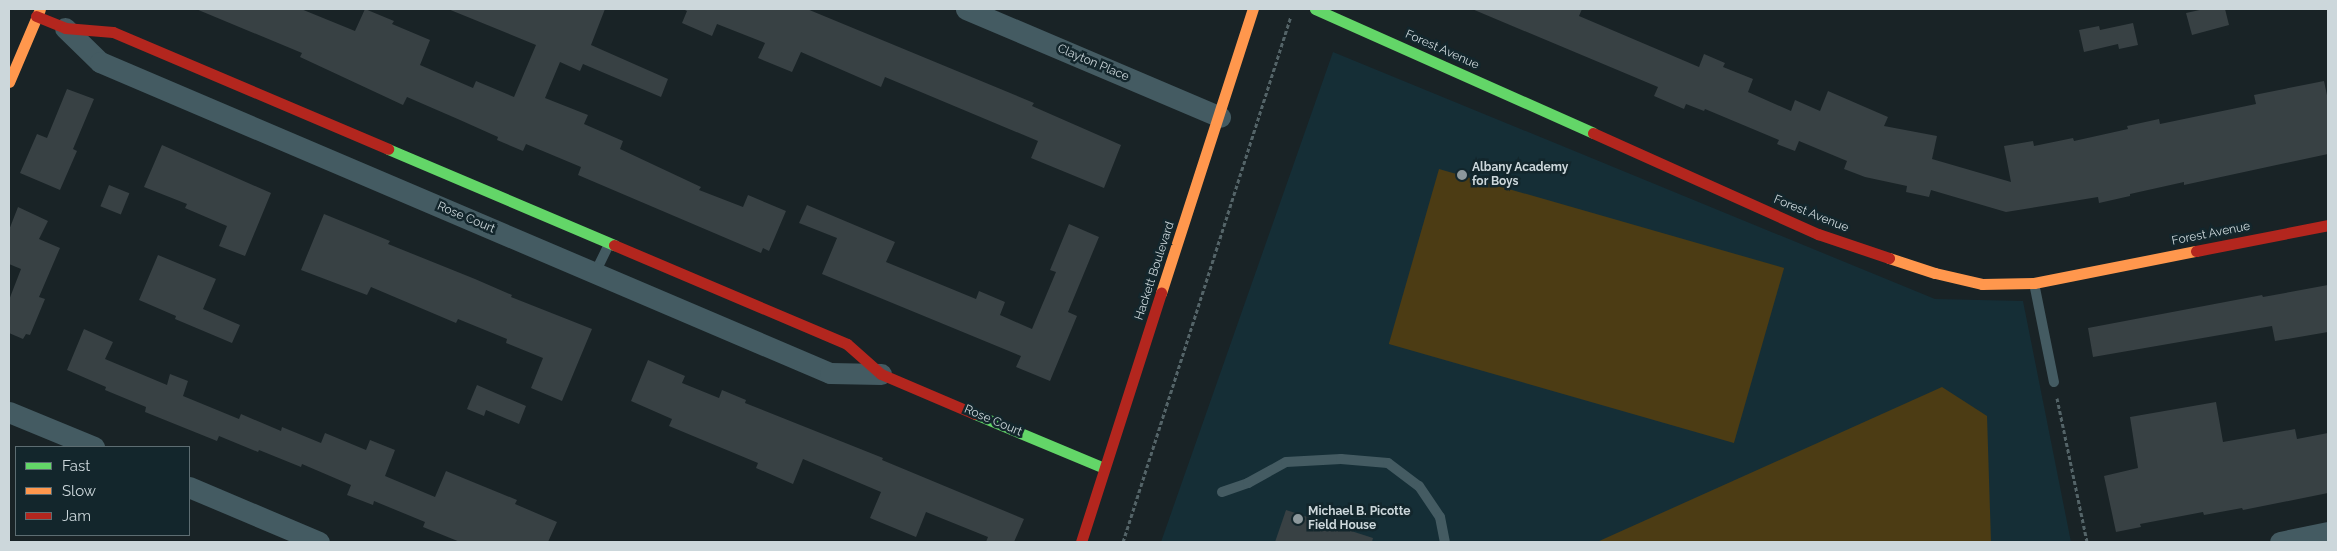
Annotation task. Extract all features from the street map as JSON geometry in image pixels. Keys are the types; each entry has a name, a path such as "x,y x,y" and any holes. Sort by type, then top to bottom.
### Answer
{"street":[{"name":"Clayton Place","path":"966,9 1220,117"},
{"name":"Hackett Boulevard","path":"1082,542 1104,468 1220,117 1253,9"},
{"name":"Forest Avenue","path":"1315,9 1818,234 1935,273 1982,284 2034,283 2328,225"},
{"name":"Rose Court","path":"38,12 65,28 100,62 830,373 881,374"},
{"path":"9,82 13,59 38,12"},
{"name":"Rose Court","path":"65,28 113,32 847,344 881,374 1104,468"},
{"path":"9,412 92,446"},
{"path":"190,487 319,542"},
{"path":"2280,542 2328,532"}],"lane":[{"path":"596,273 609,243"},
{"path":"2034,283 2054,382"},
{"path":"1222,492 1248,483 1286,462 1341,459 1388,463 1419,486 1440,516 1445,542"}],"path":[{"path":"1123,542 1293,9"},
{"path":"2054,382 2087,542"}],"shaded area":[{"name":"Albany Academy for Boys","path":"1333,52 1935,299 2023,301 2071,542 1161,542"},
{"path":"1439,169 1784,268 1734,443 1389,344"},
{"path":"1942,387 1987,416 1991,542 1597,542"}],"building":[{"path":"196,9 301,9 355,31 365,9 394,21 392,24 430,40 420,65 473,88 476,81 514,97 536,45 448,9 605,9 591,45 668,79 661,97 583,64 580,71 560,62 545,98 588,115 584,124 623,141 620,149 701,187 699,190 743,207 748,195 786,211 769,251 763,248 761,253 578,175 581,167 526,144 523,151 497,140 498,137 407,97 403,105 300,57 302,53"},
{"path":"683,9 807,9 1034,103 1032,106 1121,145 1104,188 1031,158 1038,141 885,77 881,87 801,52 792,72 758,58 765,43 717,24 712,36 682,23 687,11"},
{"path":"1472,9 1582,9 1579,16 1699,67 1704,54 1725,63 1723,67 1753,79 1748,92 1791,111 1795,100 1820,111 1828,91 1888,117 1884,126 1937,136 1932,159 2011,182 2004,146 2033,141 2034,146 2073,138 2074,141 2128,129 2127,126 2159,119 2160,124 2256,104 2254,95 2324,81 2328,100 2328,154 2184,185 2184,182 2099,203 2098,197 2006,212 1931,190 1929,197 1906,192 1907,186 1865,177 1844,169 1847,161 1799,141 1795,151 1777,144 1779,140 1705,109 1704,111 1686,104 1684,109 1654,96 1658,87"},
{"path":"2204,9 2225,9 2229,25 2192,35 2186,13"},
{"path":"2133,23 2138,45 2119,49 2118,44 2084,52 2079,30 2099,26 2100,30"},
{"path":"67,89 94,99 73,149 77,151 60,190 20,173 37,134 47,138"},
{"path":"162,145 271,193 245,256 219,246 227,226 185,208 187,204 144,187"},
{"path":"109,185 129,193 121,215 100,206"},
{"path":"807,205 895,242 886,262 976,299 979,291 1005,302 1000,315 1032,329 1056,272 1050,270 1069,224 1099,237 1068,312 1077,316 1050,381 1016,367 1021,356 822,274 837,238 799,223"},
{"path":"18,207 48,221 39,239 60,248 39,297 45,299 30,335 26,334 23,339 9,333 9,300 21,269 9,264 9,230"},
{"path":"324,214 390,241 388,244 512,295 511,297 592,329 562,401 531,388 543,358 506,343 507,339 458,319 456,323 371,287 367,295 301,270"},
{"path":"158,255 216,279 203,309 240,325 232,343 175,319 176,316 139,300"},
{"path":"2328,285 2328,332 2275,341 2272,326 2093,357 2088,328 2262,295 2263,297"},
{"path":"84,329 113,342 105,359 167,385 170,374 188,381 183,396 239,419 241,414 281,431 282,427 321,443 325,433 366,450 370,440 395,450 385,476 435,497 446,471 517,500 515,504 557,522 548,542 460,542 423,527 425,522 374,501 373,505 347,495 351,485 302,464 301,467 219,436 217,441 145,412 146,407 105,390 106,387 67,370"},
{"path":"648,360 685,376 682,383 719,398 722,390 746,400 745,403 883,458 882,460 1024,519 1014,542 986,542 988,537 926,512 916,537 870,518 881,492 803,459 793,484 756,468 758,463 669,426 672,419 631,401"},
{"path":"477,385 526,406 519,424 486,410 484,416 467,409"},
{"path":"2216,402 2223,442 2295,429 2297,439 2328,433 2328,493 2243,510 2242,508 2204,515 2203,512 2140,524 2141,527 2116,532 2104,476 2138,468 2130,417"},
{"name":"Michael B. Picotte Field House","path":"1286,510 1373,538 1372,542 1275,542"}],"traffic: fast":[{"path":"1315,9 1593,133"},
{"path":"388,149 614,245"},
{"path":"975,414 1104,468"}],"traffic: slow":[{"path":"9,82 40,9"},
{"path":"1161,293 1253,9"},
{"path":"1889,258 1935,273 1982,284 2034,283 2196,251"}],"traffic: jam":[{"path":"36,16 65,28 113,32 388,149"},
{"path":"1593,133 1818,234 1889,258"},
{"path":"2196,251 2328,225"},
{"path":"614,245 847,344 881,374 975,414"},
{"path":"1081,542 1161,293"}],"place":[{"name":"Albany Academy for Boys","path":"1462,175"},
{"name":"Michael B. Picotte Field House","path":"1298,519"}]}
